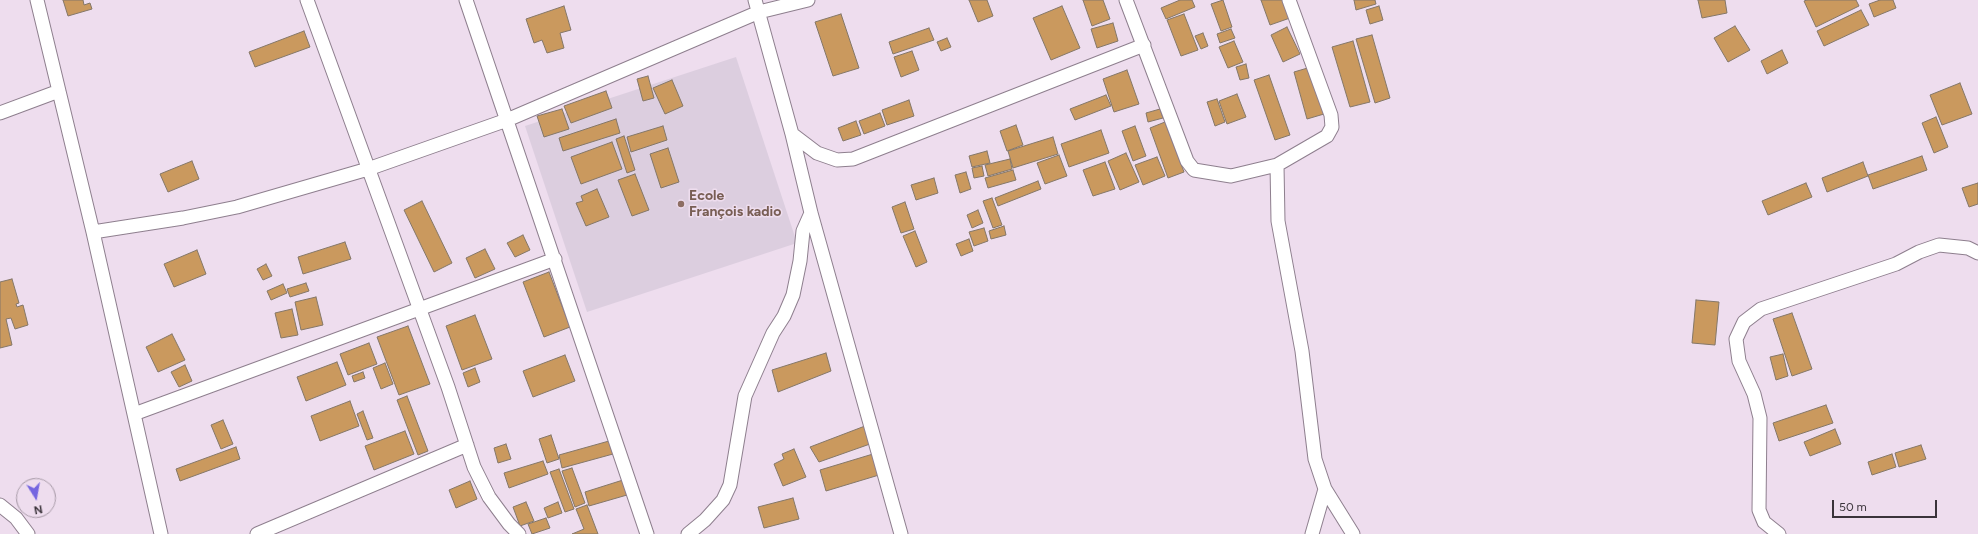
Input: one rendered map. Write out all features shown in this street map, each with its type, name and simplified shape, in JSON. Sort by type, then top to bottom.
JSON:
[{"type":"street","points":[[37,0],[93,232],[161,534]]},
{"type":"street","points":[[307,0],[420,310],[474,467],[489,496],[509,524],[519,534]]},
{"type":"street","points":[[466,0],[647,534]]},
{"type":"street","points":[[93,232],[183,218],[237,207],[368,169],[507,120],[757,6],[808,0]]},
{"type":"street","points":[[1126,0],[1187,161],[1194,170],[1231,176],[1278,165],[1327,136],[1332,127],[1331,115],[1290,0]]},
{"type":"street","points":[[757,6],[792,134],[811,213],[901,534]]},
{"type":"street","points":[[792,134],[817,153],[837,160],[853,159],[1144,45]]},
{"type":"street","points":[[0,113],[59,91]]},
{"type":"street","points":[[1278,165],[1278,221],[1302,351],[1315,458],[1325,489],[1353,534]]},
{"type":"street","points":[[688,534],[723,500],[730,485],[745,396],[773,332],[784,316],[793,295],[800,261],[803,231],[811,213]]},
{"type":"street","points":[[1779,534],[1764,522],[1759,510],[1760,418],[1754,394],[1739,361],[1736,339],[1744,322],[1761,309],[1896,264],[1919,252],[1939,245],[1968,248],[1978,253]]},
{"type":"street","points":[[134,414],[420,310],[555,259]]},
{"type":"street","points":[[257,534],[467,445]]},
{"type":"street","points":[[1312,534],[1325,489]]},
{"type":"street","points":[[0,505],[16,518],[28,534]]},
{"type":"shaded area","points":[[736,57],[797,243],[587,312],[525,126]]},
{"type":"building","points":[[63,0],[83,0],[84,5],[90,3],[92,9],[68,16]]},
{"type":"building","points":[[969,0],[987,0],[993,16],[978,22]]},
{"type":"building","points":[[1083,0],[1103,0],[1110,19],[1092,26]]},
{"type":"building","points":[[1180,0],[1192,0],[1195,7],[1166,19],[1161,8]]},
{"type":"building","points":[[1223,0],[1232,27],[1221,31],[1211,4]]},
{"type":"building","points":[[1261,0],[1283,0],[1290,18],[1270,25]]},
{"type":"building","points":[[1354,0],[1375,0],[1376,4],[1356,10]]},
{"type":"building","points":[[1698,0],[1725,0],[1727,13],[1702,18]]},
{"type":"building","points":[[1856,0],[1859,6],[1816,27],[1804,1]]},
{"type":"building","points":[[1880,0],[1893,0],[1896,8],[1874,17],[1869,4]]},
{"type":"building","points":[[564,6],[571,30],[560,33],[564,48],[547,53],[542,40],[534,43],[526,19]]},
{"type":"building","points":[[1062,6],[1080,48],[1051,60],[1033,18]]},
{"type":"building","points":[[1379,6],[1383,20],[1370,24],[1366,10]]},
{"type":"building","points":[[1861,10],[1869,25],[1824,46],[1817,31]]},
{"type":"building","points":[[841,14],[859,68],[833,76],[815,22]]},
{"type":"building","points":[[1184,14],[1198,50],[1181,56],[1167,20]]},
{"type":"building","points":[[1113,23],[1118,41],[1097,48],[1091,29]]},
{"type":"building","points":[[1735,26],[1750,50],[1728,62],[1714,38]]},
{"type":"building","points":[[1287,27],[1300,54],[1283,62],[1271,35]]},
{"type":"building","points":[[929,28],[934,40],[893,54],[889,42]]},
{"type":"building","points":[[1231,29],[1235,38],[1220,43],[1217,34]]},
{"type":"building","points":[[304,31],[310,47],[255,67],[249,52]]},
{"type":"building","points":[[1203,33],[1208,46],[1201,49],[1195,36]]},
{"type":"building","points":[[1372,35],[1390,98],[1375,103],[1356,39]]},
{"type":"building","points":[[947,38],[951,47],[941,51],[937,42]]},
{"type":"building","points":[[1234,41],[1243,62],[1228,68],[1219,47]]},
{"type":"building","points":[[1353,41],[1370,102],[1350,107],[1332,47]]},
{"type":"building","points":[[1782,50],[1788,63],[1767,74],[1761,61]]},
{"type":"building","points":[[912,51],[919,70],[901,77],[894,57]]},
{"type":"building","points":[[1246,64],[1249,78],[1240,80],[1236,67]]},
{"type":"building","points":[[1311,67],[1324,114],[1307,119],[1294,72]]},
{"type":"building","points":[[1127,70],[1139,104],[1114,112],[1103,79]]},
{"type":"building","points":[[1269,75],[1290,135],[1275,140],[1254,80]]},
{"type":"building","points":[[648,76],[654,98],[643,101],[637,79]]},
{"type":"building","points":[[672,80],[683,106],[665,114],[653,88]]},
{"type":"building","points":[[1960,83],[1972,114],[1942,125],[1930,95]]},
{"type":"building","points":[[606,91],[612,108],[571,123],[564,106]]},
{"type":"building","points":[[1237,94],[1246,117],[1227,124],[1219,101]]},
{"type":"building","points":[[1106,95],[1111,106],[1075,120],[1070,109]]},
{"type":"building","points":[[1217,99],[1225,122],[1215,126],[1207,102]]},
{"type":"building","points":[[909,100],[914,116],[887,125],[882,110]]},
{"type":"building","points":[[562,109],[569,129],[544,137],[537,116]]},
{"type":"building","points":[[1160,109],[1163,118],[1148,122],[1146,113]]},
{"type":"building","points":[[880,113],[885,126],[864,134],[859,121]]},
{"type":"building","points":[[1936,117],[1948,147],[1934,153],[1922,123]]},
{"type":"building","points":[[616,119],[620,133],[563,151],[559,138]]},
{"type":"building","points":[[856,121],[861,135],[843,141],[838,128]]},
{"type":"building","points":[[1165,122],[1184,172],[1168,178],[1150,128]]},
{"type":"building","points":[[1016,125],[1023,145],[1007,151],[1000,131]]},
{"type":"building","points":[[663,126],[667,140],[631,152],[627,137]]},
{"type":"building","points":[[1135,126],[1146,156],[1133,161],[1122,131]]},
{"type":"building","points":[[1101,130],[1109,153],[1069,167],[1061,144]]},
{"type":"building","points":[[624,136],[635,170],[627,173],[616,139]]},
{"type":"building","points":[[1053,137],[1058,154],[1013,168],[1008,151]]},
{"type":"building","points":[[612,142],[622,169],[581,184],[571,157]]},
{"type":"building","points":[[668,148],[679,182],[661,188],[650,154]]},
{"type":"building","points":[[987,151],[990,163],[972,167],[969,156]]},
{"type":"building","points":[[1126,153],[1139,182],[1120,190],[1108,161]]},
{"type":"building","points":[[1059,155],[1067,176],[1045,184],[1037,163]]},
{"type":"building","points":[[1922,156],[1927,170],[1873,189],[1868,175]]},
{"type":"building","points":[[1157,157],[1165,176],[1143,185],[1135,165]]},
{"type":"building","points":[[1010,159],[1012,169],[988,176],[985,165]]},
{"type":"building","points":[[192,161],[199,179],[168,192],[160,174]]},
{"type":"building","points":[[1105,162],[1115,189],[1093,196],[1083,170]]},
{"type":"building","points":[[1863,162],[1868,176],[1827,192],[1822,178]]},
{"type":"building","points":[[982,166],[984,176],[974,178],[972,168]]},
{"type":"building","points":[[1013,170],[1016,180],[988,188],[985,178]]},
{"type":"building","points":[[966,172],[971,189],[960,193],[955,175]]},
{"type":"building","points":[[635,174],[649,210],[632,216],[618,180]]},
{"type":"building","points":[[934,178],[938,193],[916,200],[911,185]]},
{"type":"building","points":[[1038,181],[1041,189],[998,206],[995,198]]},
{"type":"building","points":[[1806,183],[1812,197],[1768,215],[1762,201]]},
{"type":"building","points":[[1978,183],[1978,204],[1969,207],[1962,188]]},
{"type":"building","points":[[597,189],[609,217],[586,226],[576,203],[583,201],[581,196]]},
{"type":"building","points":[[992,198],[1002,225],[993,228],[983,201]]},
{"type":"building","points":[[422,201],[452,263],[434,272],[404,210]]},
{"type":"building","points":[[905,202],[914,229],[901,233],[892,207]]},
{"type":"building","points":[[978,210],[983,223],[972,228],[967,215]]},
{"type":"building","points":[[1004,226],[1006,235],[991,239],[989,231]]},
{"type":"building","points":[[984,228],[988,241],[974,246],[969,232]]},
{"type":"building","points":[[915,231],[927,262],[916,267],[903,236]]},
{"type":"building","points":[[523,235],[530,250],[515,257],[507,243]]},
{"type":"building","points":[[969,239],[973,251],[961,256],[956,244]]},
{"type":"building","points":[[345,242],[351,259],[303,274],[298,257]]},
{"type":"building","points":[[485,249],[495,269],[475,278],[466,258]]},
{"type":"building","points":[[197,250],[206,274],[174,287],[164,264]]},
{"type":"building","points":[[266,264],[272,276],[263,280],[257,269]]},
{"type":"building","points":[[549,272],[570,327],[544,337],[523,282]]},
{"type":"building","points":[[12,279],[19,303],[16,304],[17,307],[23,305],[28,325],[15,329],[11,318],[6,319],[12,345],[0,348],[0,282]]},
{"type":"building","points":[[306,283],[309,291],[290,297],[287,289]]},
{"type":"building","points":[[283,284],[287,293],[271,300],[267,291]]},
{"type":"building","points":[[316,297],[323,325],[301,330],[295,302]]},
{"type":"building","points":[[1696,300],[1719,302],[1715,345],[1692,343]]},
{"type":"building","points":[[292,309],[298,335],[281,338],[275,313]]},
{"type":"building","points":[[1792,313],[1812,369],[1792,376],[1773,319]]},
{"type":"building","points":[[475,315],[492,359],[462,370],[446,326]]},
{"type":"building","points":[[408,326],[430,384],[399,395],[377,337]]},
{"type":"building","points":[[172,334],[185,360],[158,372],[146,347]]},
{"type":"building","points":[[369,343],[377,364],[348,375],[340,354]]},
{"type":"building","points":[[826,353],[831,371],[778,392],[772,370]]},
{"type":"building","points":[[1783,354],[1788,376],[1776,380],[1770,357]]},
{"type":"building","points":[[565,355],[575,381],[533,397],[523,371]]},
{"type":"building","points":[[337,362],[346,385],[306,401],[297,377]]},
{"type":"building","points":[[385,363],[393,384],[381,389],[373,368]]},
{"type":"building","points":[[185,365],[192,381],[179,387],[171,372]]},
{"type":"building","points":[[475,368],[480,382],[468,387],[463,373]]},
{"type":"building","points":[[363,372],[365,378],[354,382],[352,376]]},
{"type":"building","points":[[407,396],[428,451],[418,455],[397,400]]},
{"type":"building","points":[[350,401],[359,426],[320,441],[311,416]]},
{"type":"building","points":[[1826,405],[1833,423],[1779,441],[1773,423]]},
{"type":"building","points":[[363,411],[373,438],[367,440],[357,414]]},
{"type":"building","points":[[223,420],[233,444],[221,449],[211,425]]},
{"type":"building","points":[[865,426],[870,444],[819,462],[810,447]]},
{"type":"building","points":[[1835,429],[1841,444],[1810,456],[1804,442]]},
{"type":"building","points":[[405,431],[414,454],[374,470],[365,446]]},
{"type":"building","points":[[551,435],[559,459],[547,463],[539,439]]},
{"type":"building","points":[[609,441],[613,454],[562,468],[559,455]]},
{"type":"building","points":[[506,444],[511,459],[498,463],[494,448]]},
{"type":"building","points":[[1921,445],[1926,459],[1899,467],[1895,453]]},
{"type":"building","points":[[236,447],[240,459],[180,481],[176,469]]},
{"type":"building","points":[[794,449],[806,477],[783,486],[774,464],[784,459],[782,454]]},
{"type":"building","points":[[873,454],[879,475],[826,491],[820,470]]},
{"type":"building","points":[[1892,454],[1896,467],[1872,475],[1868,462]]},
{"type":"building","points":[[543,461],[548,474],[509,488],[504,473]]},
{"type":"building","points":[[572,468],[585,503],[575,507],[562,471]]},
{"type":"building","points":[[559,469],[574,509],[565,512],[550,472]]},
{"type":"building","points":[[623,480],[627,495],[589,506],[585,492]]},
{"type":"building","points":[[470,481],[477,499],[456,508],[449,490]]},
{"type":"building","points":[[793,498],[799,519],[764,528],[758,507]]},
{"type":"building","points":[[526,502],[534,521],[520,526],[513,507]]},
{"type":"building","points":[[558,502],[562,513],[548,518],[544,508]]},
{"type":"building","points":[[587,505],[598,534],[572,534],[584,529],[576,509]]},
{"type":"building","points":[[546,518],[550,528],[532,534],[528,524]]},
{"type":"place","name":"Ecole François kadio","points":[[681,204]]}]
